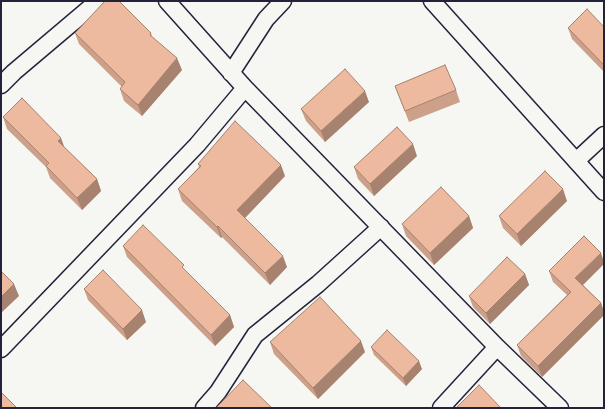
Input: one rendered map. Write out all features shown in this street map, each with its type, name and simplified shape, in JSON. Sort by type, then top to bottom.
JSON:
[{"type":"street","points":[[1,85],[14,72],[98,1]]},
{"type":"street","points":[[168,1],[245,88],[497,347],[560,408]]},
{"type":"street","points":[[231,73],[266,19],[283,1]]},
{"type":"street","points":[[432,1],[604,192]]},
{"type":"street","points":[[1,349],[197,145],[245,88]]},
{"type":"street","points":[[576,161],[604,135]]},
{"type":"street","points":[[204,408],[218,392],[255,335],[318,284],[381,228]]},
{"type":"street","points":[[441,408],[497,347]]},
{"type":"building","points":[[105,1],[119,1],[151,33],[150,35],[177,58],[138,105],[120,89],[125,82],[75,33]]},
{"type":"building","points":[[587,9],[604,27],[604,65],[568,28]]},
{"type":"building","points":[[445,65],[456,90],[405,111],[395,86]]},
{"type":"building","points":[[345,69],[365,91],[321,131],[301,109]]},
{"type":"building","points":[[22,98],[61,138],[58,141],[97,179],[77,198],[46,166],[49,163],[3,117]]},
{"type":"building","points":[[235,121],[281,165],[237,210],[283,256],[265,273],[178,189],[201,166],[198,164]]},
{"type":"building","points":[[397,127],[413,144],[370,184],[354,167]]},
{"type":"building","points":[[545,171],[563,189],[517,234],[499,216]]},
{"type":"building","points":[[441,187],[469,216],[430,253],[402,224]]},
{"type":"building","points":[[143,225],[184,265],[182,267],[230,315],[211,335],[123,246]]},
{"type":"building","points":[[584,236],[601,253],[575,278],[601,303],[538,366],[517,345],[571,292],[549,271]]},
{"type":"building","points":[[507,257],[525,274],[486,313],[469,296]]},
{"type":"building","points":[[103,270],[142,310],[123,329],[84,289]]},
{"type":"building","points":[[1,271],[14,284],[1,297]]},
{"type":"building","points":[[320,297],[361,341],[313,388],[270,342]]},
{"type":"building","points":[[387,330],[419,361],[403,378],[371,347]]},
{"type":"building","points":[[243,380],[272,408],[216,408]]},
{"type":"building","points":[[479,385],[501,408],[456,408]]},
{"type":"building","points":[[1,392],[17,408],[1,408]]}]
